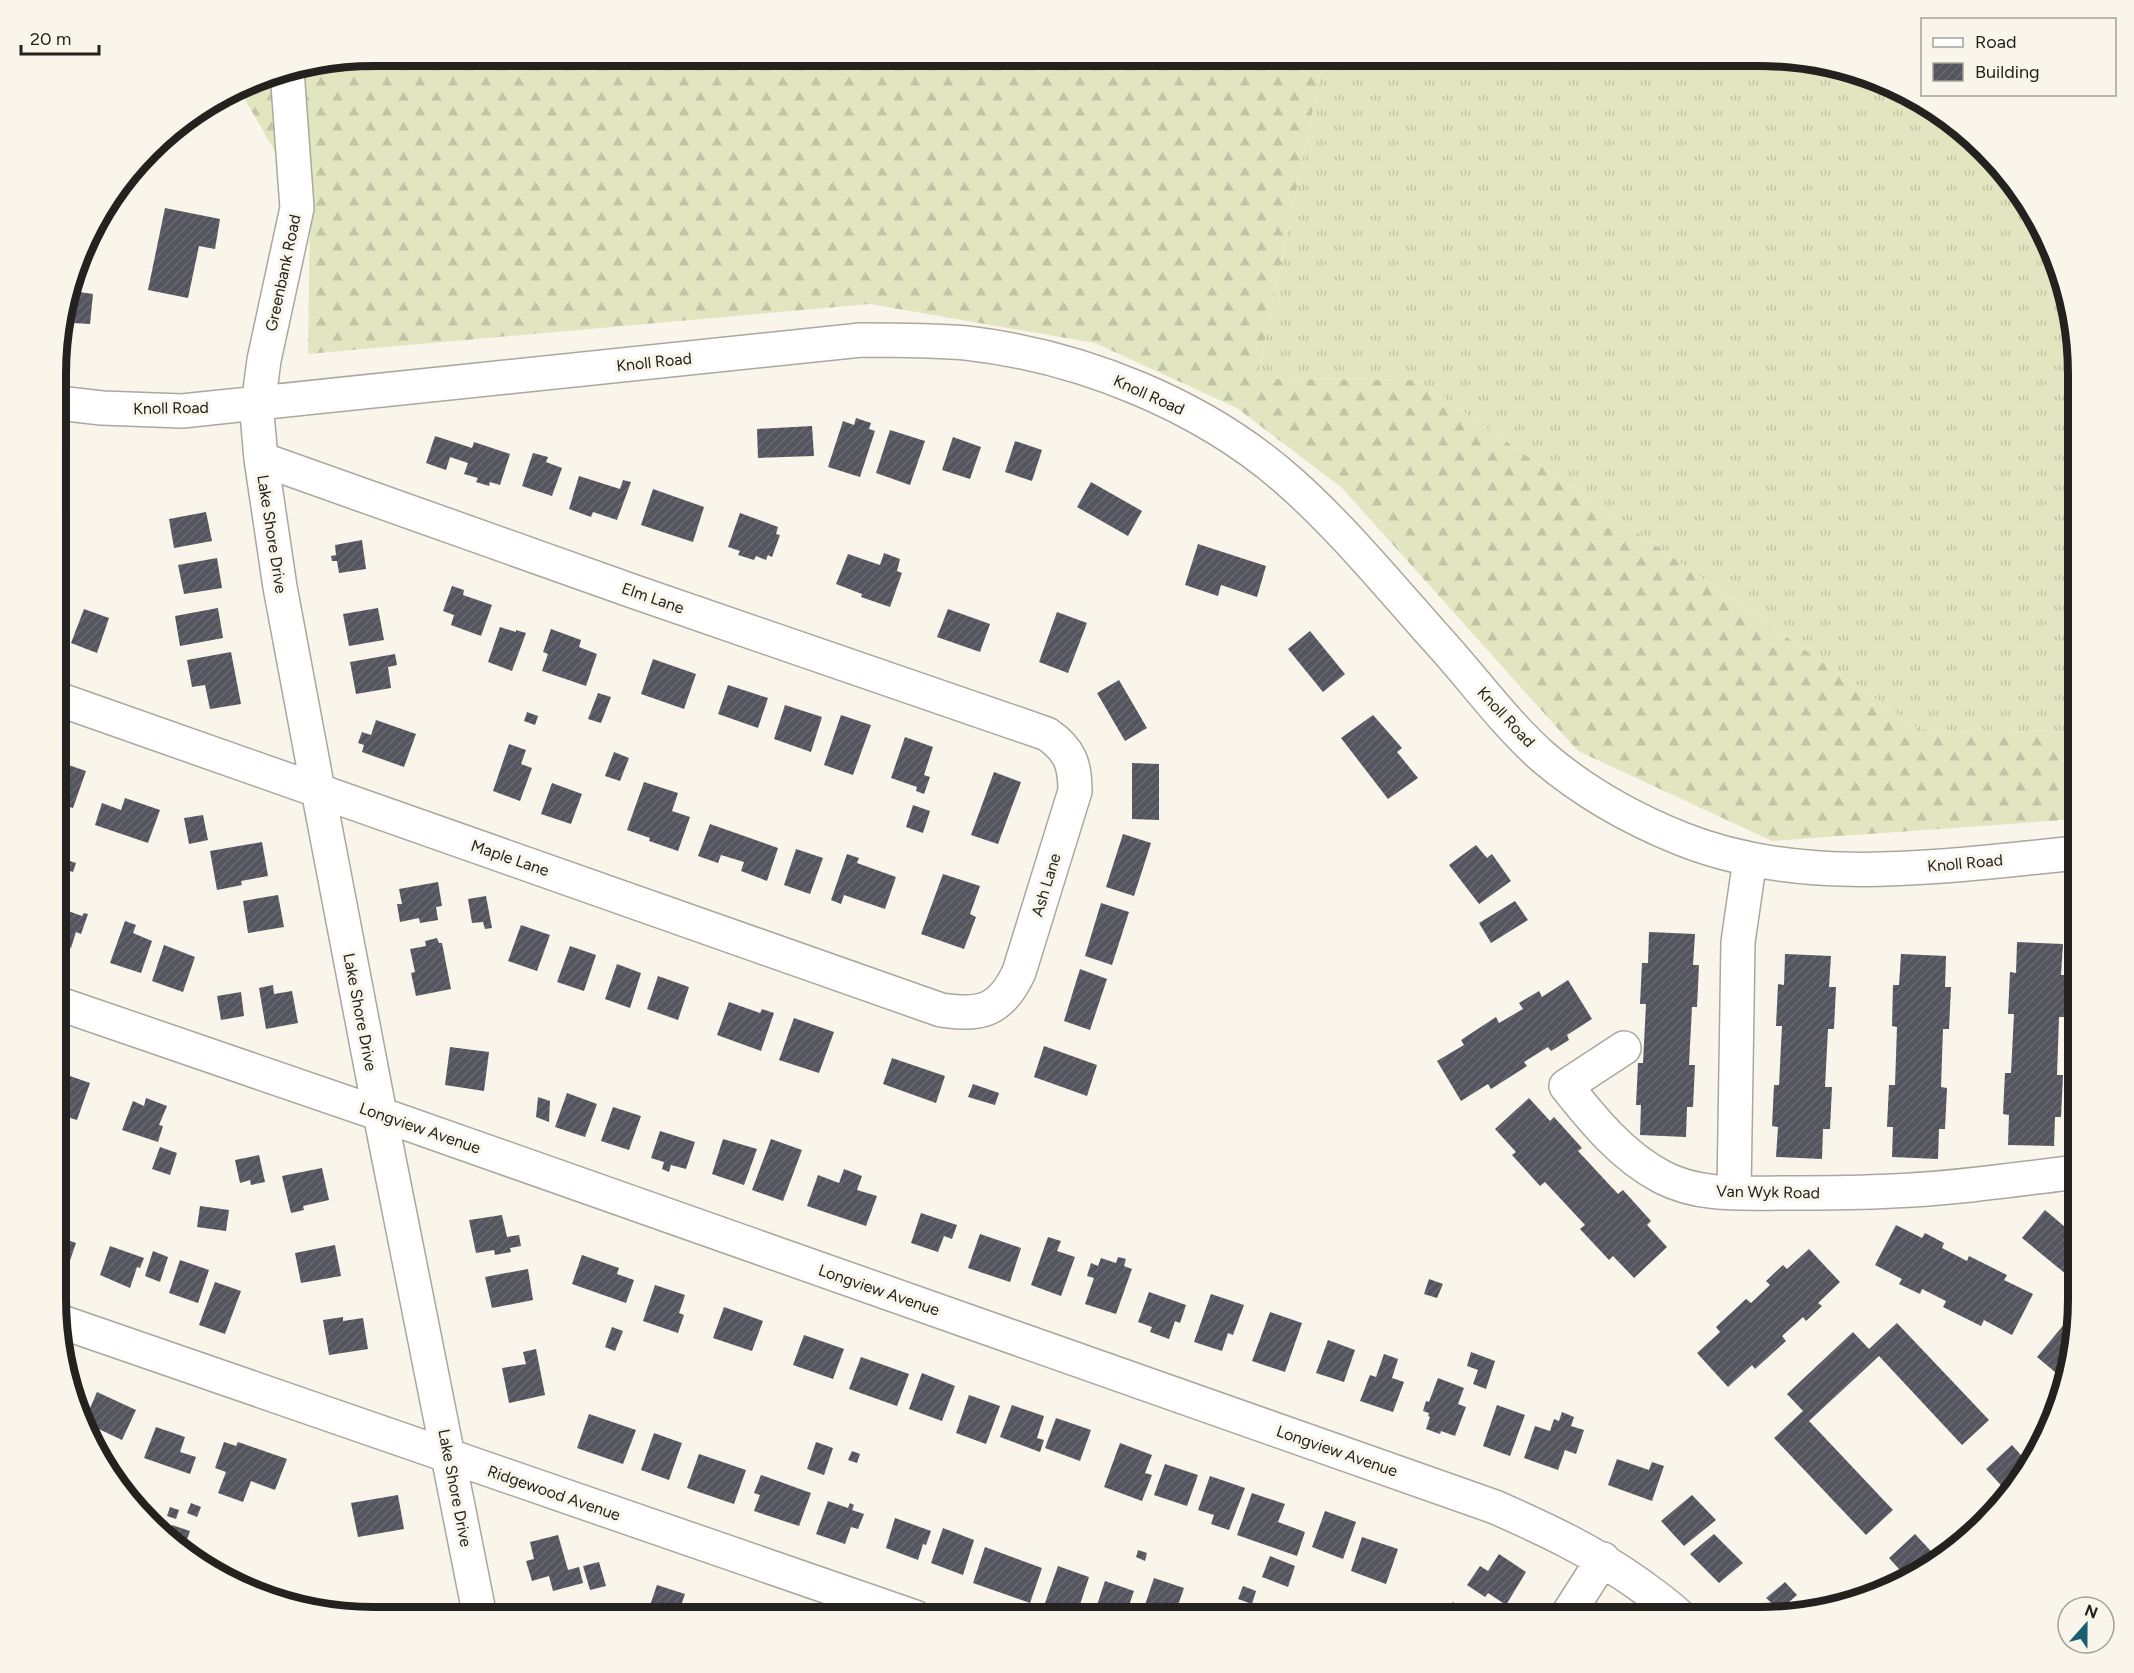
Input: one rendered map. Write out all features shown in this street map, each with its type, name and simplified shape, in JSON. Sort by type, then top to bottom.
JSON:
[{"type":"street","name":"Greenbank Road","points":[[258,404],[264,360],[297,208],[288,79]]},
{"type":"street","name":"Knoll Road","points":[[66,404],[102,408],[182,411],[861,340],[914,340],[967,344],[1019,352],[1075,365],[1138,387],[1231,437],[1288,479],[1326,515],[1510,723],[1543,756],[1586,789],[1636,819],[1684,840],[1750,859],[1787,866],[1840,871],[1938,866],[2068,855]]},
{"type":"street","name":"Lake Shore Drive","points":[[258,404],[261,459],[280,587],[380,1114],[478,1607]]},
{"type":"street","name":"Elm Lane","points":[[261,459],[649,597],[1047,734]]},
{"type":"street","name":"Maple Lane","points":[[66,702],[941,1010],[963,1013]]},
{"type":"street","name":"Ash Lane","points":[[963,1013],[984,1010],[1000,1001],[1011,988],[1075,791],[1075,774],[1069,756],[1059,742],[1047,734]]},
{"type":"street","points":[[1734,1192],[1738,942],[1750,859]]},
{"type":"street","name":"Longview Avenue","points":[[66,1006],[380,1114],[1495,1507],[1556,1533],[1603,1559],[1670,1607]]},
{"type":"street","name":"Van Wyk Road","points":[[1624,1048],[1566,1086],[1600,1129],[1629,1155],[1661,1176],[1694,1189],[1734,1192],[1893,1191],[2068,1173]]},
{"type":"street","name":"Ridgewood Avenue","points":[[68,1324],[886,1607]]},
{"type":"street","points":[[1572,1607],[1603,1559]]},
{"type":"green space","points":[[374,66],[1322,66],[1257,379],[1418,380],[1920,730],[2068,732],[2068,820],[1772,841],[1578,751],[1342,488],[1237,408],[1095,343],[870,304],[308,354],[310,212],[243,96],[275,82],[334,69]]},
{"type":"green space","points":[[1322,66],[1760,66],[1820,72],[1878,89],[1931,118],[1978,156],[1992,171],[2027,220],[2052,275],[2062,314],[2068,374],[2068,732],[1920,730],[1418,380],[1257,379]]},
{"type":"building","points":[[165,208],[220,219],[215,249],[199,246],[188,298],[148,290]]},
{"type":"building","points":[[78,292],[93,294],[90,324],[73,323],[72,331],[70,331]]},
{"type":"building","points":[[856,418],[871,423],[869,429],[875,431],[860,477],[828,467],[843,421],[854,425]]},
{"type":"building","points":[[812,426],[814,456],[758,458],[757,429]]},
{"type":"building","points":[[890,430],[925,441],[910,485],[876,473]]},
{"type":"building","points":[[435,436],[472,448],[474,442],[510,454],[500,485],[490,482],[489,486],[476,482],[478,478],[464,474],[468,463],[450,457],[446,470],[426,463]]},
{"type":"building","points":[[953,437],[981,447],[970,479],[942,470]]},
{"type":"building","points":[[1015,441],[1042,450],[1032,481],[1005,472]]},
{"type":"building","points":[[533,453],[548,457],[546,462],[562,468],[552,496],[522,486]]},
{"type":"building","points":[[579,476],[620,489],[623,480],[631,482],[617,520],[593,512],[591,517],[569,509]]},
{"type":"building","points":[[1091,482],[1142,511],[1128,536],[1077,507]]},
{"type":"building","points":[[653,489],[704,507],[693,542],[641,525]]},
{"type":"building","points":[[206,512],[212,541],[174,548],[169,519]]},
{"type":"building","points":[[740,513],[778,527],[776,534],[780,535],[772,557],[768,555],[766,560],[756,556],[754,560],[738,555],[740,551],[728,547]]},
{"type":"building","points":[[362,540],[366,569],[339,573],[337,561],[332,561],[331,556],[336,555],[335,545]]},
{"type":"building","points":[[1198,544],[1266,566],[1257,597],[1221,585],[1218,596],[1185,585]]},
{"type":"building","points":[[884,553],[900,559],[897,571],[902,573],[890,607],[861,597],[862,594],[836,584],[848,554],[880,565]]},
{"type":"building","points":[[217,558],[222,588],[184,594],[178,565]]},
{"type":"building","points":[[452,586],[464,590],[463,595],[492,605],[481,636],[451,625],[454,615],[443,611]]},
{"type":"building","points":[[218,608],[223,638],[180,646],[175,616]]},
{"type":"building","points":[[378,608],[384,640],[349,646],[343,614]]},
{"type":"building","points":[[84,609],[109,618],[97,653],[71,643]]},
{"type":"building","points":[[948,609],[990,624],[980,652],[937,637]]},
{"type":"building","points":[[1057,612],[1087,623],[1068,673],[1039,662]]},
{"type":"building","points":[[500,627],[526,633],[512,671],[488,662]]},
{"type":"building","points":[[551,629],[581,640],[579,647],[597,654],[586,686],[542,671],[548,654],[543,652]]},
{"type":"building","points":[[1310,631],[1345,674],[1323,692],[1288,649]]},
{"type":"building","points":[[231,652],[241,704],[210,709],[205,685],[192,687],[187,660]]},
{"type":"building","points":[[395,654],[397,665],[388,667],[391,688],[356,694],[350,662]]},
{"type":"building","points":[[653,659],[696,674],[684,709],[641,694]]},
{"type":"building","points":[[1119,680],[1147,728],[1125,741],[1097,693]]},
{"type":"building","points":[[728,685],[768,698],[758,728],[718,714]]},
{"type":"building","points":[[598,693],[611,697],[601,723],[588,719]]},
{"type":"building","points":[[785,705],[822,717],[811,752],[774,739]]},
{"type":"building","points":[[527,712],[538,716],[535,725],[524,721]]},
{"type":"building","points":[[841,715],[871,725],[853,775],[824,765]]},
{"type":"building","points":[[1373,715],[1402,748],[1397,752],[1418,778],[1388,799],[1341,738]]},
{"type":"building","points":[[376,720],[416,734],[404,767],[362,752],[364,745],[358,743],[362,732],[371,735]]},
{"type":"building","points":[[905,737],[933,747],[924,775],[930,777],[924,794],[916,791],[917,787],[891,778]]},
{"type":"building","points":[[509,744],[526,750],[521,764],[532,768],[520,801],[493,791]]},
{"type":"building","points":[[614,752],[629,758],[620,781],[605,776]]},
{"type":"building","points":[[1132,763],[1159,764],[1159,820],[1132,819]]},
{"type":"building","points":[[66,764],[86,771],[73,808],[66,806]]},
{"type":"building","points":[[994,772],[1021,782],[998,844],[971,835]]},
{"type":"building","points":[[644,782],[678,793],[672,811],[690,817],[678,851],[627,830]]},
{"type":"building","points":[[552,783],[582,794],[571,824],[541,814]]},
{"type":"building","points":[[125,798],[160,810],[148,843],[95,825],[102,803],[121,810]]},
{"type":"building","points":[[913,805],[930,811],[923,833],[906,827]]},
{"type":"building","points":[[203,815],[208,840],[189,844],[184,818]]},
{"type":"building","points":[[710,824],[778,848],[767,881],[741,871],[744,862],[721,855],[718,863],[698,856]]},
{"type":"building","points":[[1123,834],[1151,843],[1134,896],[1106,887]]},
{"type":"building","points":[[262,842],[268,876],[241,881],[242,885],[217,890],[210,851]]},
{"type":"building","points":[[1476,845],[1487,858],[1492,854],[1511,881],[1479,904],[1449,865]]},
{"type":"building","points":[[796,849],[823,858],[810,894],[784,885]]},
{"type":"building","points":[[847,854],[859,858],[857,863],[896,877],[885,909],[844,895],[841,904],[831,900]]},
{"type":"building","points":[[67,860],[76,863],[73,872],[66,870]]},
{"type":"building","points":[[943,874],[980,886],[970,914],[976,917],[964,949],[921,934]]},
{"type":"building","points":[[438,882],[442,906],[436,907],[438,920],[420,923],[419,918],[400,922],[397,904],[402,904],[399,889]]},
{"type":"building","points":[[278,895],[284,927],[248,933],[243,901]]},
{"type":"building","points":[[486,896],[492,928],[485,929],[483,922],[472,923],[468,899]]},
{"type":"building","points":[[1515,901],[1528,920],[1491,943],[1479,923]]},
{"type":"building","points":[[1101,903],[1129,912],[1112,965],[1085,956]]},
{"type":"building","points":[[66,910],[82,916],[84,913],[88,914],[81,934],[76,932],[71,948],[66,946]]},
{"type":"building","points":[[125,921],[136,925],[133,933],[152,941],[141,973],[110,963]]},
{"type":"building","points":[[521,925],[550,935],[537,971],[508,961]]},
{"type":"building","points":[[1649,932],[1695,934],[1693,965],[1699,965],[1697,1007],[1692,1007],[1689,1065],[1695,1065],[1693,1107],[1687,1107],[1686,1137],[1640,1135],[1641,1105],[1636,1105],[1638,1063],[1643,1063],[1646,1004],[1640,1004],[1642,963],[1648,963]]},
{"type":"building","points":[[437,938],[439,943],[442,943],[451,989],[416,996],[411,973],[415,972],[410,949],[426,946],[425,941]]},
{"type":"building","points":[[2017,942],[2063,944],[2061,975],[2067,975],[2065,1017],[2059,1017],[2057,1075],[2063,1075],[2061,1117],[2055,1117],[2054,1146],[2008,1145],[2009,1115],[2003,1114],[2005,1073],[2011,1073],[2014,1014],[2008,1014],[2010,972],[2016,973]]},
{"type":"building","points":[[164,945],[195,957],[183,992],[152,981]]},
{"type":"building","points":[[570,946],[596,955],[584,991],[557,982]]},
{"type":"building","points":[[1785,954],[1831,956],[1829,987],[1836,987],[1834,1029],[1828,1029],[1825,1087],[1832,1087],[1830,1129],[1823,1129],[1822,1159],[1776,1157],[1778,1127],[1772,1126],[1774,1085],[1779,1085],[1782,1026],[1776,1026],[1778,984],[1784,985]]},
{"type":"building","points":[[1901,954],[1946,956],[1945,987],[1951,987],[1949,1029],[1943,1029],[1941,1087],[1947,1088],[1945,1129],[1939,1129],[1938,1159],[1892,1157],[1893,1127],[1887,1127],[1889,1085],[1895,1085],[1897,1027],[1892,1026],[1893,985],[1899,985]]},
{"type":"building","points":[[617,964],[641,973],[630,1008],[605,999]]},
{"type":"building","points":[[1080,969],[1107,979],[1090,1030],[1064,1021]]},
{"type":"building","points":[[658,976],[689,987],[678,1020],[647,1009]]},
{"type":"building","points":[[1568,980],[1592,1019],[1567,1035],[1569,1040],[1551,1051],[1548,1047],[1524,1062],[1527,1066],[1491,1089],[1488,1084],[1461,1101],[1437,1061],[1464,1045],[1461,1040],[1496,1017],[1499,1023],[1523,1009],[1519,1003],[1539,991],[1542,997]]},
{"type":"building","points":[[273,985],[274,994],[292,991],[298,1023],[266,1029],[259,988]]},
{"type":"building","points":[[241,992],[244,1016],[221,1020],[217,996]]},
{"type":"building","points":[[729,1002],[760,1013],[762,1009],[774,1013],[761,1051],[717,1035]]},
{"type":"building","points":[[794,1018],[834,1032],[819,1073],[779,1060]]},
{"type":"building","points":[[1044,1046],[1097,1065],[1087,1096],[1034,1077]]},
{"type":"building","points":[[450,1047],[489,1052],[484,1091],[445,1085]]},
{"type":"building","points":[[892,1058],[945,1076],[936,1103],[883,1084]]},
{"type":"building","points":[[67,1075],[90,1083],[77,1120],[66,1117]]},
{"type":"building","points":[[973,1084],[999,1093],[995,1105],[968,1097]]},
{"type":"building","points":[[567,1093],[597,1104],[585,1137],[555,1127]]},
{"type":"building","points":[[538,1097],[550,1101],[549,1122],[536,1117]]},
{"type":"building","points":[[146,1098],[167,1106],[159,1125],[163,1126],[158,1142],[122,1130],[133,1101],[144,1106]]},
{"type":"building","points":[[1529,1098],[1550,1121],[1554,1117],[1582,1148],[1578,1151],[1618,1194],[1623,1190],[1651,1221],[1647,1225],[1667,1247],[1634,1278],[1613,1256],[1609,1260],[1580,1229],[1585,1225],[1545,1182],[1540,1186],[1512,1155],[1516,1152],[1495,1129]]},
{"type":"building","points":[[613,1107],[641,1116],[629,1150],[601,1141]]},
{"type":"building","points":[[660,1131],[695,1142],[686,1169],[671,1165],[669,1172],[662,1169],[664,1162],[651,1158]]},
{"type":"building","points":[[723,1139],[757,1149],[744,1185],[712,1174]]},
{"type":"building","points":[[771,1139],[802,1150],[783,1201],[752,1190]]},
{"type":"building","points":[[160,1147],[177,1153],[170,1175],[152,1169]]},
{"type":"building","points":[[259,1155],[265,1182],[251,1185],[250,1180],[240,1183],[235,1160]]},
{"type":"building","points":[[322,1168],[329,1200],[303,1206],[304,1210],[291,1213],[282,1176]]},
{"type":"building","points":[[844,1169],[862,1176],[857,1190],[877,1196],[866,1226],[807,1206],[818,1175],[839,1183]]},
{"type":"building","points":[[200,1206],[229,1210],[226,1231],[197,1227]]},
{"type":"building","points":[[2045,1210],[2068,1230],[2068,1276],[2022,1238]]},
{"type":"building","points":[[921,1213],[957,1225],[952,1239],[944,1236],[938,1252],[911,1243]]},
{"type":"building","points":[[502,1215],[507,1237],[519,1235],[521,1246],[510,1248],[511,1252],[495,1255],[494,1250],[476,1253],[469,1220]]},
{"type":"building","points":[[1896,1225],[1922,1238],[1925,1233],[1944,1243],[1942,1248],[1967,1261],[1969,1256],[2007,1275],[2004,1280],[2033,1294],[2012,1335],[1984,1320],[1981,1326],[1943,1307],[1946,1301],[1922,1289],[1920,1294],[1899,1284],[1902,1279],[1875,1265]]},
{"type":"building","points":[[980,1234],[1021,1248],[1010,1282],[968,1268]]},
{"type":"building","points":[[1048,1237],[1061,1241],[1057,1251],[1075,1257],[1061,1296],[1031,1285]]},
{"type":"building","points":[[66,1240],[76,1243],[66,1269]]},
{"type":"building","points":[[335,1245],[341,1276],[301,1283],[295,1253]]},
{"type":"building","points":[[110,1246],[144,1258],[140,1268],[137,1267],[130,1288],[100,1275]]},
{"type":"building","points":[[1809,1249],[1840,1282],[1818,1303],[1822,1306],[1806,1321],[1803,1317],[1782,1336],[1786,1341],[1755,1369],[1752,1365],[1728,1387],[1697,1353],[1720,1332],[1716,1327],[1746,1299],[1751,1303],[1770,1285],[1766,1281],[1783,1265],[1787,1269]]},
{"type":"building","points":[[153,1251],[168,1257],[160,1282],[145,1276]]},
{"type":"building","points":[[582,1255],[619,1268],[617,1274],[634,1280],[626,1303],[572,1284]]},
{"type":"building","points":[[1118,1257],[1126,1259],[1124,1266],[1132,1269],[1116,1314],[1085,1304],[1094,1278],[1087,1276],[1091,1263],[1098,1266],[1101,1258],[1116,1263]]},
{"type":"building","points":[[180,1260],[209,1270],[198,1303],[169,1293]]},
{"type":"building","points":[[528,1269],[533,1300],[492,1308],[485,1277]]},
{"type":"building","points":[[1429,1279],[1443,1284],[1437,1298],[1424,1294]]},
{"type":"building","points":[[215,1282],[241,1291],[225,1334],[199,1325]]},
{"type":"building","points":[[655,1285],[685,1295],[679,1313],[684,1315],[678,1333],[643,1321]]},
{"type":"building","points":[[1149,1292],[1186,1305],[1180,1323],[1175,1321],[1169,1339],[1150,1332],[1152,1327],[1138,1322]]},
{"type":"building","points":[[1211,1294],[1244,1305],[1233,1335],[1228,1333],[1222,1351],[1194,1342]]},
{"type":"building","points":[[724,1307],[763,1321],[752,1351],[713,1338]]},
{"type":"building","points":[[1270,1312],[1302,1323],[1285,1372],[1252,1361]]},
{"type":"building","points":[[343,1317],[343,1321],[363,1318],[368,1349],[329,1355],[323,1320]]},
{"type":"building","points":[[2066,1322],[2058,1375],[2037,1357]]},
{"type":"building","points":[[1897,1323],[1989,1420],[1962,1445],[1879,1356],[1809,1421],[1893,1510],[1866,1535],[1774,1438],[1803,1411],[1787,1394],[1853,1332],[1869,1349]]},
{"type":"building","points":[[612,1327],[623,1331],[615,1351],[605,1347]]},
{"type":"building","points":[[804,1335],[844,1349],[833,1379],[793,1365]]},
{"type":"building","points":[[1328,1340],[1355,1350],[1344,1382],[1316,1373]]},
{"type":"building","points":[[536,1349],[545,1395],[509,1403],[502,1368],[526,1364],[523,1352]]},
{"type":"building","points":[[1471,1352],[1495,1361],[1486,1389],[1473,1384],[1478,1370],[1467,1366]]},
{"type":"building","points":[[1384,1354],[1398,1359],[1392,1378],[1404,1382],[1393,1412],[1360,1401],[1370,1375],[1376,1377]]},
{"type":"building","points":[[861,1357],[909,1374],[897,1406],[849,1389]]},
{"type":"building","points":[[922,1373],[955,1386],[942,1421],[909,1409]]},
{"type":"building","points":[[1438,1378],[1464,1388],[1458,1404],[1466,1407],[1455,1436],[1426,1429],[1430,1417],[1429,1413],[1423,1411]]},
{"type":"building","points":[[97,1392],[136,1410],[122,1440],[94,1427],[88,1413]]},
{"type":"building","points":[[969,1395],[1000,1406],[986,1444],[956,1433]]},
{"type":"building","points":[[1012,1405],[1044,1416],[1037,1438],[1044,1440],[1040,1452],[1000,1437]]},
{"type":"building","points":[[1497,1405],[1525,1415],[1510,1456],[1483,1446]]},
{"type":"building","points":[[1562,1412],[1574,1417],[1571,1426],[1584,1430],[1576,1454],[1565,1450],[1558,1470],[1524,1458],[1535,1426],[1550,1431],[1554,1419],[1559,1421]]},
{"type":"building","points":[[589,1414],[636,1430],[623,1464],[577,1448]]},
{"type":"building","points":[[1056,1418],[1091,1430],[1080,1461],[1045,1448]]},
{"type":"building","points":[[156,1427],[185,1437],[180,1452],[196,1457],[190,1474],[144,1458]]},
{"type":"building","points":[[654,1433],[682,1443],[669,1480],[641,1470]]},
{"type":"building","points":[[224,1442],[236,1446],[238,1442],[287,1459],[275,1490],[251,1481],[243,1502],[218,1493],[226,1472],[215,1468]]},
{"type":"building","points":[[816,1442],[833,1448],[824,1475],[807,1469]]},
{"type":"building","points":[[1120,1443],[1152,1455],[1145,1473],[1152,1475],[1142,1501],[1104,1487]]},
{"type":"building","points":[[2012,1445],[2024,1458],[2003,1487],[1986,1469]]},
{"type":"building","points":[[852,1451],[860,1454],[857,1463],[848,1460]]},
{"type":"building","points":[[699,1454],[746,1470],[734,1504],[687,1488]]},
{"type":"building","points":[[1617,1459],[1649,1470],[1652,1462],[1664,1466],[1652,1501],[1608,1485]]},
{"type":"building","points":[[1165,1464],[1198,1475],[1187,1506],[1154,1495]]},
{"type":"building","points":[[761,1475],[811,1493],[799,1526],[754,1511],[760,1495],[754,1493]]},
{"type":"building","points":[[1210,1476],[1245,1488],[1229,1530],[1211,1524],[1214,1515],[1198,1510]]},
{"type":"building","points":[[1252,1493],[1285,1504],[1278,1522],[1305,1532],[1297,1556],[1237,1535]]},
{"type":"building","points":[[398,1495],[404,1529],[358,1537],[351,1503]]},
{"type":"building","points":[[1692,1495],[1716,1520],[1684,1546],[1661,1521]]},
{"type":"building","points":[[828,1501],[848,1508],[850,1503],[854,1505],[852,1510],[864,1514],[858,1529],[851,1527],[845,1544],[816,1534]]},
{"type":"building","points":[[191,1503],[201,1507],[197,1517],[187,1513]]},
{"type":"building","points":[[170,1507],[179,1510],[176,1519],[167,1516]]},
{"type":"building","points":[[1325,1511],[1356,1522],[1343,1559],[1312,1547]]},
{"type":"building","points":[[895,1518],[931,1531],[926,1545],[923,1544],[918,1560],[886,1548]]},
{"type":"building","points":[[172,1525],[190,1531],[186,1542],[170,1530]]},
{"type":"building","points":[[943,1528],[974,1540],[963,1575],[931,1563]]},
{"type":"building","points":[[1714,1534],[1743,1563],[1719,1583],[1690,1554]]},
{"type":"building","points":[[1915,1534],[1933,1553],[1902,1572],[1889,1558]]},
{"type":"building","points":[[558,1535],[568,1570],[579,1567],[583,1583],[553,1591],[549,1576],[532,1581],[526,1561],[534,1559],[530,1542]]},
{"type":"building","points":[[1362,1537],[1398,1549],[1386,1584],[1351,1571]]},
{"type":"building","points":[[985,1547],[1042,1568],[1030,1603],[973,1583]]},
{"type":"building","points":[[1138,1550],[1147,1553],[1145,1561],[1136,1557]]},
{"type":"building","points":[[1499,1554],[1526,1572],[1506,1605],[1488,1593],[1485,1597],[1467,1585],[1480,1566],[1488,1571]]},
{"type":"building","points":[[1270,1556],[1295,1566],[1288,1587],[1262,1577]]},
{"type":"building","points":[[599,1562],[606,1586],[590,1590],[583,1566]]},
{"type":"building","points":[[1058,1566],[1089,1577],[1079,1607],[1057,1607],[1045,1603]]},
{"type":"building","points":[[1154,1578],[1184,1588],[1177,1607],[1144,1607]]},
{"type":"building","points":[[1105,1581],[1134,1591],[1128,1607],[1096,1607]]},
{"type":"building","points":[[1785,1582],[1797,1595],[1788,1603],[1790,1605],[1780,1606],[1775,1606],[1766,1598]]},
{"type":"building","points":[[657,1585],[685,1594],[680,1607],[649,1607]]},
{"type":"building","points":[[1243,1586],[1256,1591],[1252,1604],[1238,1599]]},
{"type":"building","points":[[1453,1602],[1460,1607],[1450,1607]]}]
